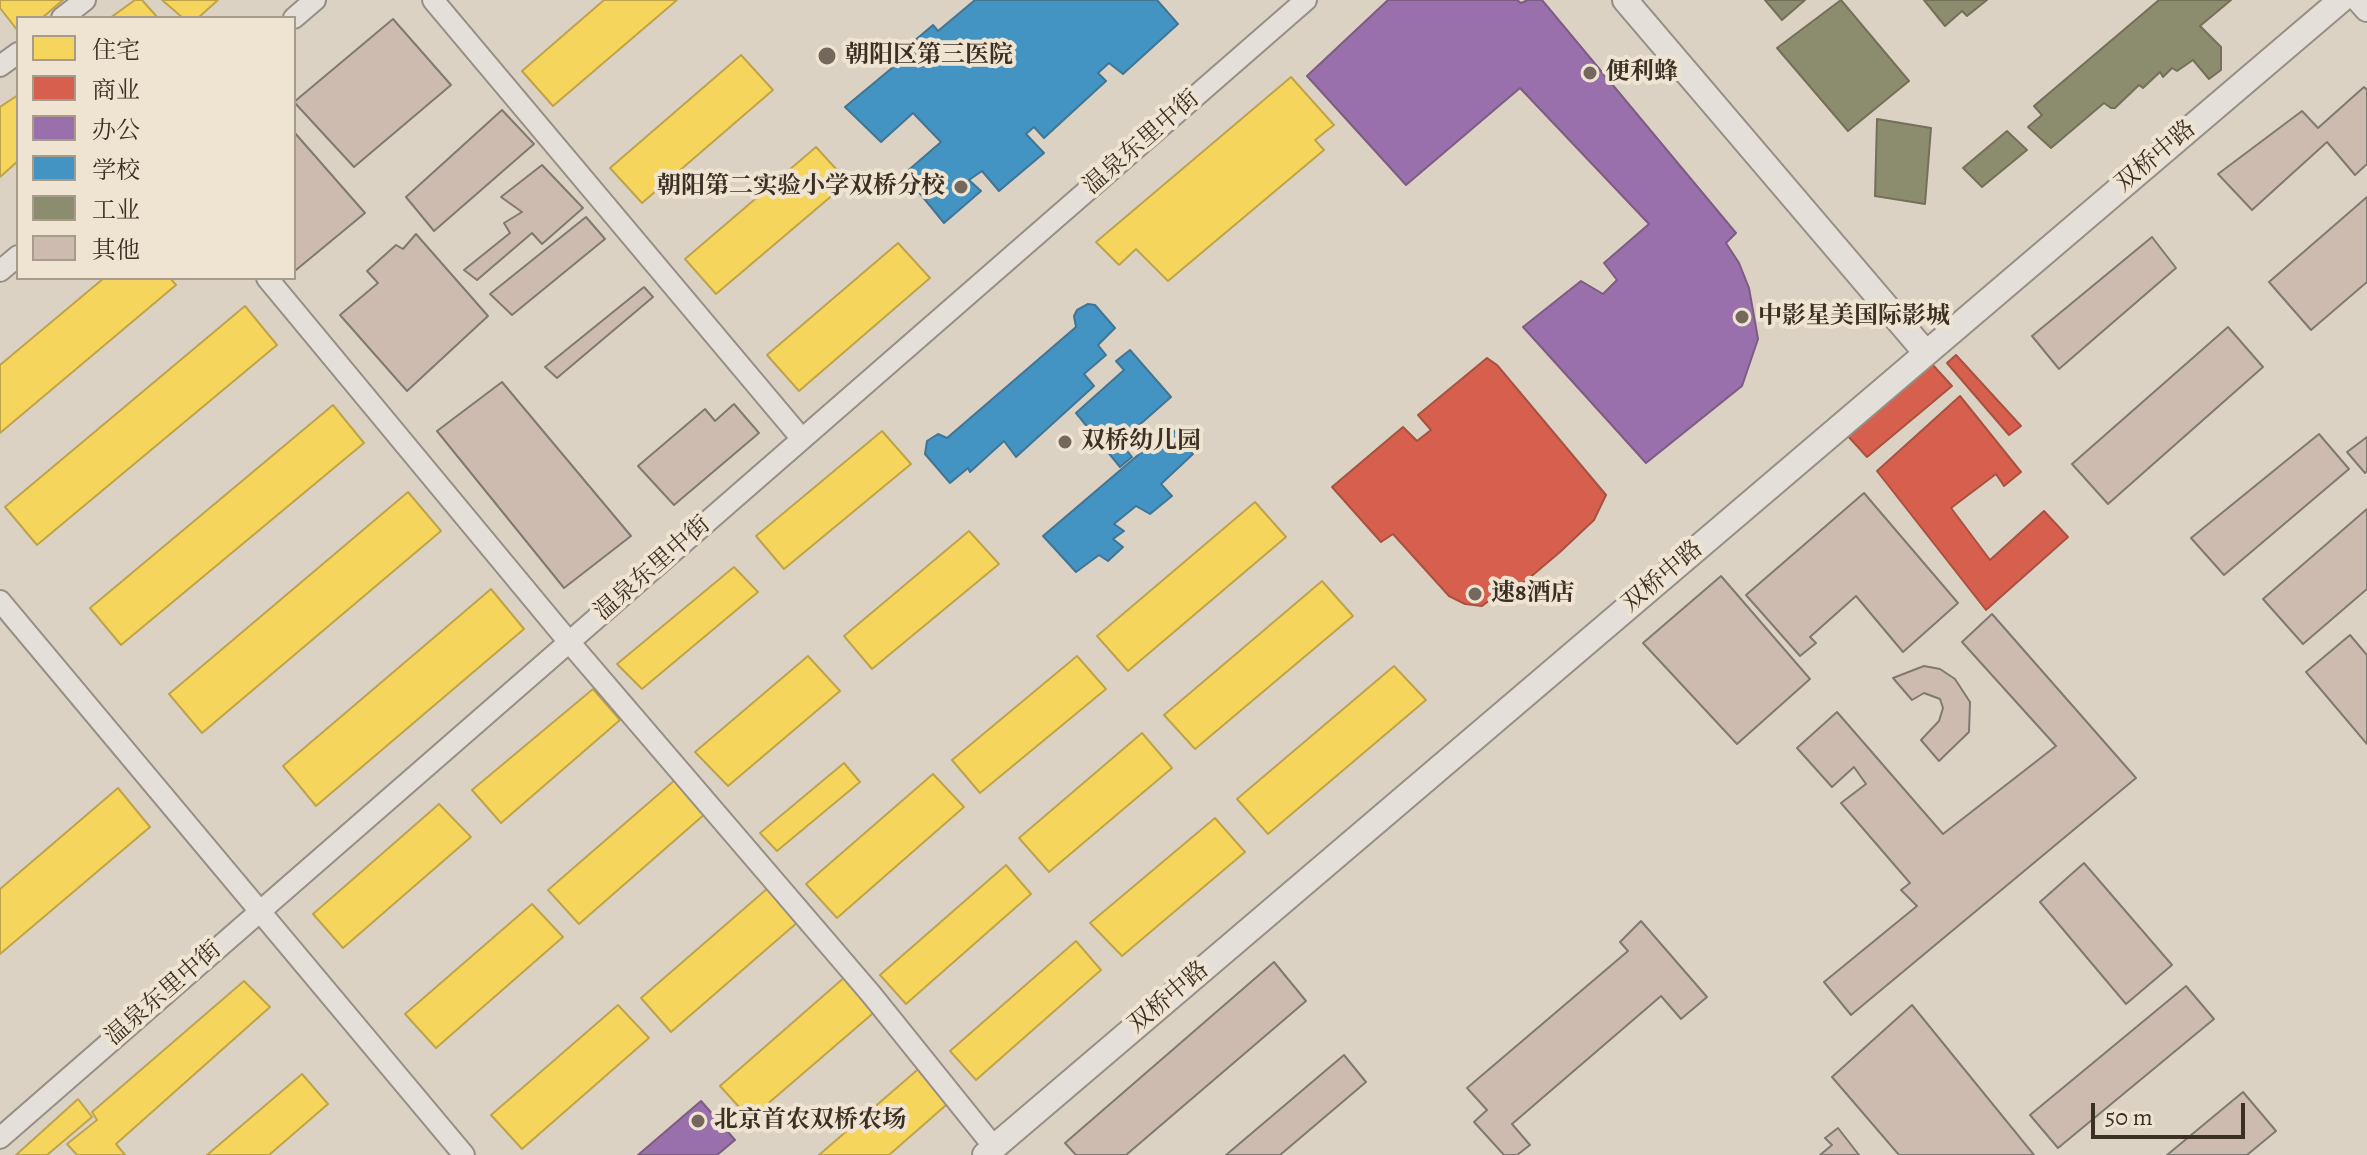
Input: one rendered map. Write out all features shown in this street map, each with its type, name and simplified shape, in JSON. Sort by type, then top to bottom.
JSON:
[{"type":"street","points":[[65,16],[85,0]]},
{"type":"street","points":[[296,16],[315,0]]},
{"type":"street","points":[[433,0],[802,439]]},
{"type":"street","name":"温泉东里中街","points":[[0,1138],[1306,0]]},
{"type":"street","points":[[1625,0],[1926,353]]},
{"type":"street","name":"双桥中路","points":[[990,1151],[2341,0]]},
{"type":"street","points":[[2359,0],[2367,9]]},
{"type":"street","points":[[0,271],[16,258]]},
{"type":"street","points":[[269,280],[570,641],[871,994],[990,1151]]},
{"type":"street","points":[[0,601],[464,1155]]},
{"type":"building: 住宅","points":[[0,0],[63,0],[44,16],[16,16],[16,28],[0,8]]},
{"type":"building: 住宅","points":[[135,0],[142,0],[156,16],[113,16]]},
{"type":"building: 住宅","points":[[162,0],[218,0],[200,16],[181,16]]},
{"type":"building: 住宅","points":[[604,0],[677,0],[553,106],[522,71]]},
{"type":"building: 住宅","points":[[741,55],[773,90],[642,203],[610,168]]},
{"type":"building: 住宅","points":[[1291,77],[1334,125],[1315,140],[1324,150],[1168,281],[1136,249],[1119,265],[1096,242]]},
{"type":"building: 住宅","points":[[16,96],[16,163],[0,177],[0,107]]},
{"type":"building: 住宅","points":[[816,147],[848,182],[716,294],[685,259]]},
{"type":"building: 住宅","points":[[898,243],[930,278],[799,391],[767,355]]},
{"type":"building: 住宅","points":[[102,280],[172,280],[176,285],[0,433],[0,365]]},
{"type":"building: 住宅","points":[[245,306],[277,345],[37,545],[5,507]]},
{"type":"building: 住宅","points":[[333,405],[364,443],[121,645],[90,608]]},
{"type":"building: 住宅","points":[[882,431],[911,464],[784,569],[756,536]]},
{"type":"building: 住宅","points":[[408,492],[441,531],[202,733],[169,694]]},
{"type":"building: 住宅","points":[[1255,502],[1286,537],[1128,671],[1097,636]]},
{"type":"building: 住宅","points":[[969,531],[999,564],[872,669],[844,636]]},
{"type":"building: 住宅","points":[[734,567],[758,592],[642,689],[617,664]]},
{"type":"building: 住宅","points":[[1322,581],[1353,616],[1195,749],[1164,715]]},
{"type":"building: 住宅","points":[[491,589],[524,629],[316,806],[283,766]]},
{"type":"building: 住宅","points":[[808,656],[840,691],[728,786],[695,752]]},
{"type":"building: 住宅","points":[[1077,656],[1106,689],[980,793],[952,760]]},
{"type":"building: 住宅","points":[[1394,666],[1426,700],[1268,834],[1237,799]]},
{"type":"building: 住宅","points":[[593,689],[620,720],[501,823],[472,790]]},
{"type":"building: 住宅","points":[[1142,733],[1172,768],[1049,872],[1019,838]]},
{"type":"building: 住宅","points":[[844,763],[860,782],[777,851],[760,833]]},
{"type":"building: 住宅","points":[[933,774],[964,807],[837,918],[806,884]]},
{"type":"building: 住宅","points":[[675,780],[706,813],[579,924],[548,890]]},
{"type":"building: 住宅","points":[[118,788],[150,827],[0,954],[0,889]]},
{"type":"building: 住宅","points":[[439,804],[471,837],[343,948],[313,914]]},
{"type":"building: 住宅","points":[[1215,818],[1245,852],[1122,956],[1090,923]]},
{"type":"building: 住宅","points":[[1006,865],[1031,894],[906,1004],[880,975]]},
{"type":"building: 住宅","points":[[768,888],[799,921],[671,1032],[641,998]]},
{"type":"building: 住宅","points":[[532,904],[563,937],[436,1048],[405,1014]]},
{"type":"building: 住宅","points":[[1076,941],[1101,970],[976,1080],[950,1051]]},
{"type":"building: 住宅","points":[[846,976],[878,1009],[750,1119],[720,1086]]},
{"type":"building: 住宅","points":[[244,981],[270,1007],[116,1144],[125,1155],[77,1155],[67,1144],[97,1120],[92,1112]]},
{"type":"building: 住宅","points":[[618,1005],[649,1038],[522,1149],[491,1115]]},
{"type":"building: 住宅","points":[[923,1065],[953,1099],[889,1155],[819,1155]]},
{"type":"building: 住宅","points":[[302,1074],[328,1104],[269,1155],[207,1155]]},
{"type":"building: 住宅","points":[[78,1099],[92,1117],[47,1155],[16,1155]]},
{"type":"building: 商业","points":[[1956,355],[2021,426],[2009,435],[1947,363]]},
{"type":"building: 商业","points":[[1487,358],[1497,365],[1606,495],[1594,520],[1560,552],[1508,596],[1504,589],[1482,606],[1465,604],[1449,596],[1393,534],[1381,542],[1332,487],[1403,427],[1417,441],[1431,430],[1418,415]]},
{"type":"building: 商业","points":[[1931,363],[1952,386],[1867,457],[1846,434]]},
{"type":"building: 商业","points":[[1960,396],[2021,472],[2004,486],[1996,474],[1951,508],[1990,560],[2044,511],[2068,537],[1986,610],[1877,471]]},
{"type":"building: 办公","points":[[1388,0],[1517,0],[1521,3],[1542,0],[1736,233],[1726,243],[1739,263],[1749,288],[1758,339],[1742,386],[1646,463],[1523,327],[1581,281],[1603,294],[1617,280],[1604,263],[1649,224],[1520,88],[1406,185],[1307,76]]},
{"type":"building: 办公","name":"北京首农双桥农场","points":[[701,1101],[735,1140],[717,1155],[638,1155]]},
{"type":"building: 学校","name":"朝阳第二实验小学双桥分校","points":[[975,0],[1157,0],[1178,24],[1123,74],[1109,63],[1098,73],[1106,81],[1044,138],[1034,127],[1026,134],[1044,153],[999,191],[982,171],[969,180],[981,191],[944,223],[904,174],[941,142],[913,113],[881,142],[845,107],[892,68],[887,64],[933,25],[938,31]]},
{"type":"building: 学校","points":[[1088,304],[1095,305],[1115,328],[1098,345],[1106,355],[1084,374],[1094,386],[1016,457],[1004,441],[970,472],[968,468],[950,483],[925,454],[927,441],[938,434],[947,438],[1076,327],[1074,316],[1077,310]]},
{"type":"building: 学校","points":[[1130,350],[1171,397],[1120,442],[1132,457],[1120,467],[1076,413],[1124,370],[1116,361]]},
{"type":"building: 学校","points":[[1171,427],[1193,454],[1161,484],[1172,496],[1150,514],[1136,506],[1114,524],[1124,531],[1113,539],[1123,547],[1108,561],[1099,555],[1076,572],[1043,536]]},
{"type":"building: 工业","points":[[1765,0],[1805,0],[1782,20]]},
{"type":"building: 工业","points":[[1841,0],[1909,81],[1848,131],[1777,48]]},
{"type":"building: 工业","points":[[1924,0],[1987,0],[1967,16],[1962,11],[1945,26]]},
{"type":"building: 工业","points":[[2159,0],[2231,0],[2200,26],[2221,47],[2221,70],[2209,79],[2193,60],[2177,71],[2172,68],[2163,77],[2160,72],[2143,88],[2139,85],[2115,108],[2104,103],[2051,148],[2028,127],[2042,115],[2034,106]]},
{"type":"building: 工业","points":[[1877,119],[1931,128],[1925,204],[1875,196]]},
{"type":"building: 工业","points":[[2007,131],[2027,150],[1982,187],[1963,168]]},
{"type":"building: 其他","points":[[393,19],[451,85],[354,167],[296,104],[296,100]]},
{"type":"building: 其他","points":[[2364,87],[2367,90],[2367,164],[2355,175],[2327,142],[2252,210],[2218,174],[2302,111],[2318,128]]},
{"type":"building: 其他","points":[[502,110],[534,144],[434,231],[406,197]]},
{"type":"building: 其他","points":[[296,134],[365,213],[296,270]]},
{"type":"building: 其他","points":[[542,165],[583,208],[542,244],[532,233],[477,280],[464,270],[510,233],[504,223],[522,212],[501,197]]},
{"type":"building: 其他","points":[[2367,197],[2367,282],[2311,330],[2269,282]]},
{"type":"building: 其他","points":[[586,217],[605,239],[512,315],[490,294]]},
{"type":"building: 其他","points":[[416,234],[488,316],[407,391],[340,315],[378,283],[367,271],[396,245],[403,249]]},
{"type":"building: 其他","points":[[2152,237],[2176,268],[2059,369],[2032,336]]},
{"type":"building: 其他","points":[[644,287],[653,297],[557,378],[545,367]]},
{"type":"building: 其他","points":[[2228,327],[2263,367],[2108,504],[2072,464]]},
{"type":"building: 其他","points":[[502,382],[631,536],[564,588],[437,431]]},
{"type":"building: 其他","points":[[734,404],[759,433],[674,505],[638,466],[705,409],[715,421]]},
{"type":"building: 其他","points":[[2319,434],[2349,469],[2224,575],[2191,538]]},
{"type":"building: 其他","points":[[2367,437],[2367,471],[2365,473],[2347,452]]},
{"type":"building: 其他","points":[[1864,493],[1958,603],[1903,652],[1856,596],[1810,637],[1816,643],[1800,656],[1746,595]]},
{"type":"building: 其他","points":[[2367,509],[2367,589],[2303,644],[2263,599]]},
{"type":"building: 其他","points":[[1721,576],[1810,679],[1737,744],[1643,643]]},
{"type":"building: 其他","points":[[1992,614],[2136,778],[1851,1015],[1824,982],[1917,906],[1901,890],[1910,883],[1841,803],[1866,784],[1854,767],[1832,787],[1797,748],[1837,712],[1943,834],[2056,746],[1962,642]]},
{"type":"building: 其他","points":[[2350,635],[2367,655],[2367,744],[2306,672]]},
{"type":"building: 其他","points":[[1924,666],[1940,669],[1955,679],[1970,702],[1969,732],[1939,761],[1921,740],[1939,721],[1943,708],[1940,699],[1924,693],[1912,700],[1893,678]]},
{"type":"building: 其他","points":[[2084,863],[2172,965],[2126,1004],[2040,902]]},
{"type":"building: 其他","points":[[1641,921],[1707,997],[1681,1019],[1661,996],[1512,1124],[1530,1145],[1517,1155],[1504,1155],[1474,1122],[1487,1110],[1467,1088],[1628,951],[1620,942]]},
{"type":"building: 其他","points":[[1274,962],[1306,1001],[1126,1155],[1076,1155],[1065,1143]]},
{"type":"building: 其他","points":[[2186,986],[2214,1019],[2058,1148],[2030,1115]]},
{"type":"building: 其他","points":[[1912,1005],[2034,1155],[1899,1155],[1832,1077]]},
{"type":"building: 其他","points":[[1344,1055],[1366,1082],[1280,1155],[1226,1155]]},
{"type":"building: 其他","points":[[2243,1092],[2276,1131],[2247,1155],[2167,1155]]},
{"type":"building: 其他","points":[[1838,1128],[1859,1155],[1820,1155],[1832,1145],[1825,1138]]},
{"type":"place","name":"朝阳区第三医院","points":[[827,56]]},
{"type":"place","name":"便利蜂","points":[[1590,73]]},
{"type":"place","name":"朝阳第二实验小学双桥分校","points":[[961,187]]},
{"type":"place","name":"中影星美国际影城","points":[[1742,317]]},
{"type":"place","name":"双桥幼儿园","points":[[1065,442]]},
{"type":"place","name":"速8酒店","points":[[1475,594]]},
{"type":"place","name":"北京首农双桥农场","points":[[698,1121]]}]
